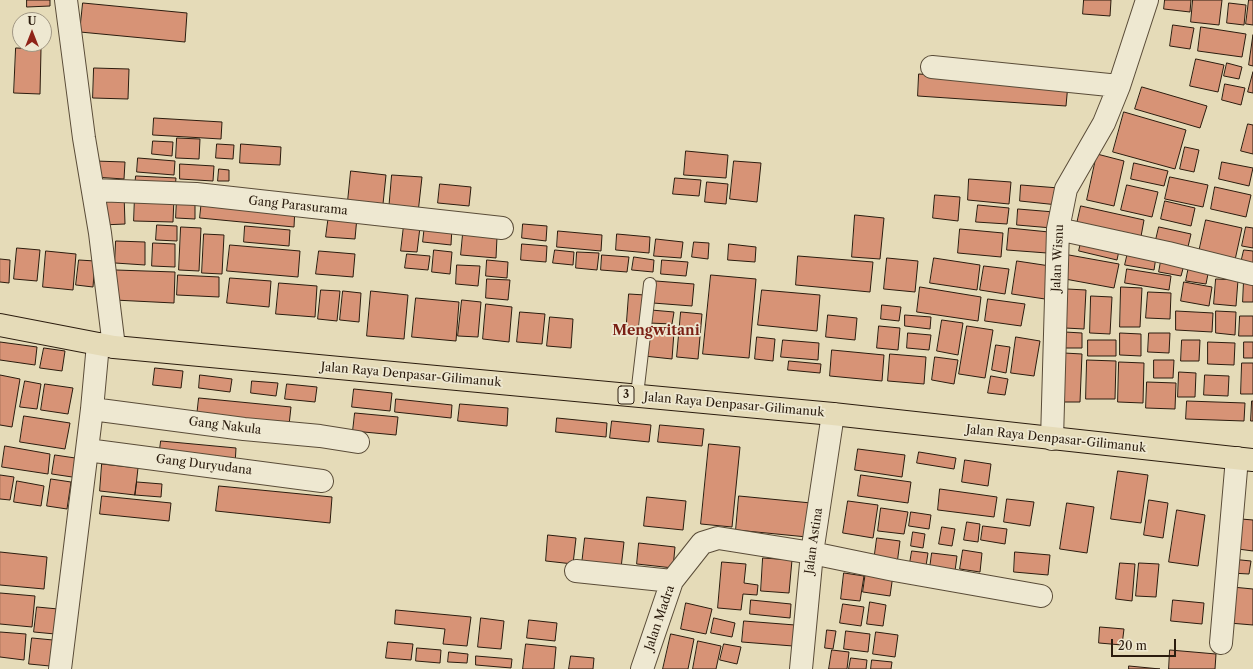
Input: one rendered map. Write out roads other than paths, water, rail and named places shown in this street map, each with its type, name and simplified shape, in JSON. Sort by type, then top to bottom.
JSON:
[{"type":"highway","name":"Jalan Raya Denpasar-Gilimanuk","points":[[0,325],[106,345],[833,414],[1245,459]]},
{"type":"street","points":[[60,669],[92,410],[106,345],[100,233],[83,131],[66,0]]},
{"type":"street","name":"Jalan Wisnu","points":[[1052,439],[1058,229],[1066,188],[1104,123],[1119,86],[1147,0]]},
{"type":"street","points":[[932,67],[1119,86]]},
{"type":"street","name":"Gang Parasurama","points":[[93,190],[196,194],[502,228]]},
{"type":"street","points":[[1058,229],[1168,253],[1253,274]]},
{"type":"street","name":"Gang Nakula","points":[[92,410],[244,429],[320,436],[358,442]]},
{"type":"street","name":"Jalan Astina","points":[[804,668],[812,553],[833,414]]},
{"type":"street","name":"Gang Duryudana","points":[[87,450],[322,481]]},
{"type":"street","points":[[1221,643],[1245,459]]},
{"type":"street","name":"Jalan Madra","points":[[642,669],[672,581],[702,543],[718,538],[812,553],[894,570],[1042,596]]},
{"type":"street","points":[[576,570],[672,581]]},
{"type":"lane","points":[[637,396],[650,284]]},
{"type":"district","name":"Mengwitani","points":[[656,331]]}]
